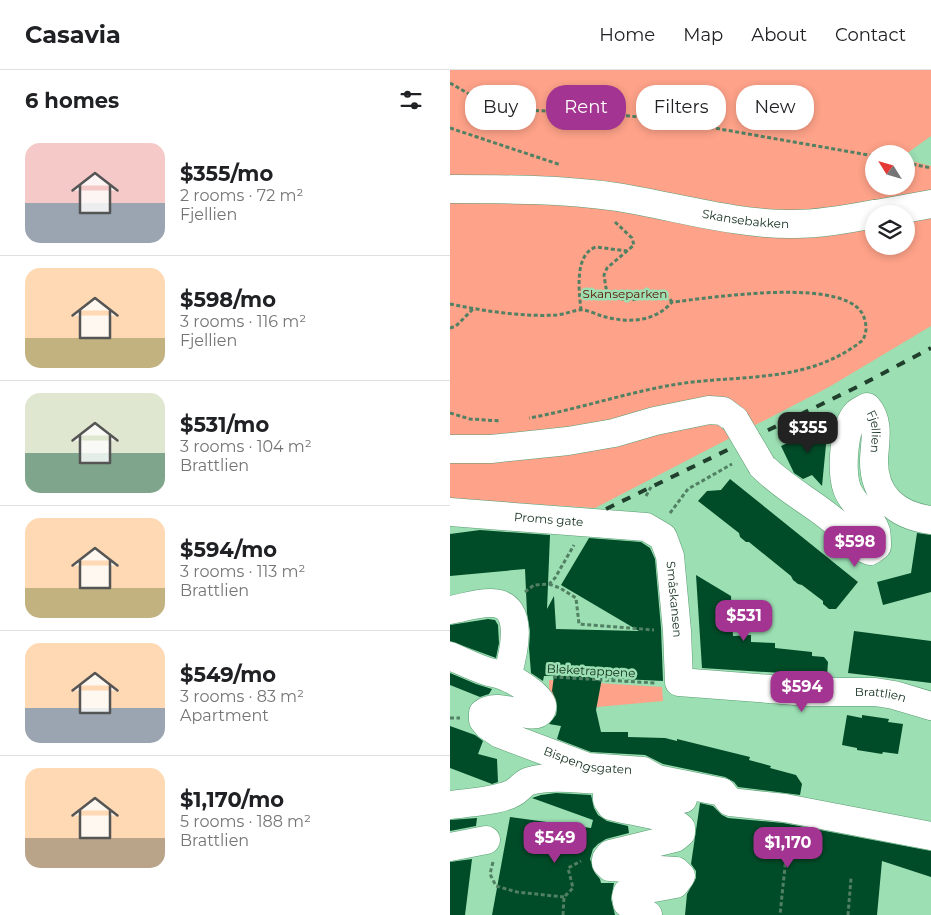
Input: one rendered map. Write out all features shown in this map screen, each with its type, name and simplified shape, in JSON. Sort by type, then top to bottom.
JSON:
[{"type":"street","name":"Skansebakken","points":[[450,189],[564,192],[616,197],[733,218],[794,224],[837,221],[865,216]]},
{"type":"street","name":"Skansebakken","points":[[915,207],[931,204]]},
{"type":"street","name":"Fjellien","points":[[450,449],[491,449],[568,441],[614,433],[654,421],[709,410],[723,411],[735,420],[762,466],[786,488],[834,521],[860,547],[870,552],[877,546],[876,530],[856,506],[847,489],[843,466],[848,431],[856,414],[867,407],[874,415],[876,427],[874,472],[880,489],[889,502],[901,512],[920,519],[931,520]]},
{"type":"street","name":"Proms gate","points":[[450,512],[655,519]]},
{"type":"street","name":"Småskansen","points":[[655,519],[670,556],[680,682]]},
{"type":"street","points":[[450,610],[491,603],[501,604],[508,609],[515,622],[512,654],[507,678],[450,656]]},
{"type":"street","name":"Bispengsgaten","points":[[507,678],[532,692],[542,705],[541,711],[531,715],[503,708],[488,708],[483,712],[483,720],[495,732],[520,743],[588,767],[643,771],[657,779],[722,792],[730,802],[785,808],[931,836]]},
{"type":"street","name":"Brattlien","points":[[680,682],[809,692],[875,692],[894,695],[931,706]]},
{"type":"street","points":[[450,805],[512,794],[531,781],[557,779],[637,782],[657,779]]},
{"type":"street","points":[[648,915],[628,903],[626,897],[628,893],[675,884],[681,876],[676,872],[610,867],[606,863],[606,859],[610,854],[675,838],[681,833],[681,828],[676,823],[612,806],[607,800],[607,796],[615,791],[705,801],[720,806],[730,802]]},
{"type":"street","points":[[450,847],[486,840]]},
{"type":"path","points":[[450,83],[480,101],[492,106],[508,109],[620,115],[674,121],[865,154]]},
{"type":"path","points":[[450,128],[569,168]]},
{"type":"path","points":[[915,165],[931,168]]},
{"type":"path","points":[[581,310],[579,287],[581,267],[584,257],[591,249],[596,248],[627,251],[610,265],[604,275],[605,285],[612,294],[622,299],[631,300],[663,296],[669,298],[672,302]]},
{"type":"path","points":[[450,304],[474,309],[542,315],[564,314],[581,310],[628,322],[638,321],[658,314],[672,302],[749,293],[796,293],[826,295],[850,302],[865,317],[866,334],[857,345],[838,357],[797,372],[765,377],[679,384],[524,419]]},
{"type":"path","points":[[450,328],[456,326],[474,309]]},
{"type":"path","points":[[450,413],[470,419],[504,422]]},
{"type":"path","points":[[655,519],[668,514],[688,489],[735,462]]},
{"type":"path","points":[[646,496],[651,487]]},
{"type":"path","points":[[549,584],[555,578],[579,538]]},
{"type":"path","points":[[534,585],[549,584],[560,588],[576,598],[579,624],[677,632]]},
{"type":"path","name":"Bleketrappene","points":[[551,678],[650,683]]},
{"type":"path","points":[[486,840],[495,853],[490,874],[496,886],[517,892],[564,897]]},
{"type":"path","points":[[771,846],[786,847],[780,913]]},
{"type":"path","points":[[562,915],[564,897],[573,888],[568,868],[576,862],[592,857],[598,856],[606,859]]},
{"type":"path","points":[[848,915],[852,878]]},
{"type":"green space","name":"Skanseparken","points":[[450,70],[931,70],[931,136],[915,148],[915,145],[865,145],[865,195],[915,195],[915,162],[931,166],[931,326],[829,387],[595,508],[450,499]]},
{"type":"green space","points":[[549,680],[662,687],[663,701],[597,707],[576,702],[550,701]]},
{"type":"building","points":[[828,424],[822,486],[812,475],[803,479],[794,473],[781,446]]},
{"type":"building","points":[[730,479],[858,582],[836,609],[829,609],[823,604],[823,601],[793,580],[791,576],[749,542],[746,542],[740,537],[739,533],[698,501],[707,491],[721,490]]},
{"type":"building","points":[[480,530],[550,535],[547,609],[554,596],[556,629],[639,631],[561,585],[589,538],[641,542],[650,548],[655,559],[663,681],[602,678],[596,710],[601,732],[628,732],[628,737],[665,738],[677,741],[677,739],[750,757],[749,760],[796,775],[802,784],[800,795],[738,787],[734,782],[725,777],[663,764],[645,755],[591,752],[557,739],[561,726],[549,724],[556,715],[557,709],[552,691],[554,676],[544,676],[543,681],[531,673],[525,569],[450,576],[450,534]]},
{"type":"building","points":[[917,533],[931,535],[931,592],[883,605],[877,582],[911,573]]},
{"type":"building","points":[[696,575],[731,596],[733,636],[751,635],[751,642],[775,643],[775,648],[812,652],[812,656],[824,657],[828,662],[827,676],[702,668]]},
{"type":"building","points":[[488,619],[495,620],[498,625],[499,643],[496,658],[450,641],[450,625]]},
{"type":"building","points":[[854,631],[931,641],[931,683],[848,673]]},
{"type":"building","points":[[450,673],[492,689],[489,694],[480,697],[450,685]]},
{"type":"building","points":[[847,715],[862,718],[862,715],[889,719],[888,722],[903,724],[898,754],[883,752],[882,754],[857,750],[857,748],[842,745]]},
{"type":"building","points":[[450,726],[475,735],[483,741],[478,754],[497,759],[498,782],[492,784],[450,768]]},
{"type":"building","points":[[556,793],[591,795],[598,815],[607,821],[628,826],[629,833],[606,839],[598,844],[593,849],[590,859],[601,883],[614,883],[611,899],[615,915],[492,915],[510,817],[591,828],[593,820],[532,798]]},
{"type":"building","points":[[700,803],[713,806],[728,818],[783,823],[931,851],[931,877],[882,861],[877,915],[685,915],[687,894],[696,878],[696,871],[691,864]]},
{"type":"building","points":[[477,818],[476,826],[450,831],[450,820]]},
{"type":"building","points":[[472,859],[465,915],[450,915],[450,862]]},
{"type":"railway","points":[[606,509],[859,386],[931,348]]}]
